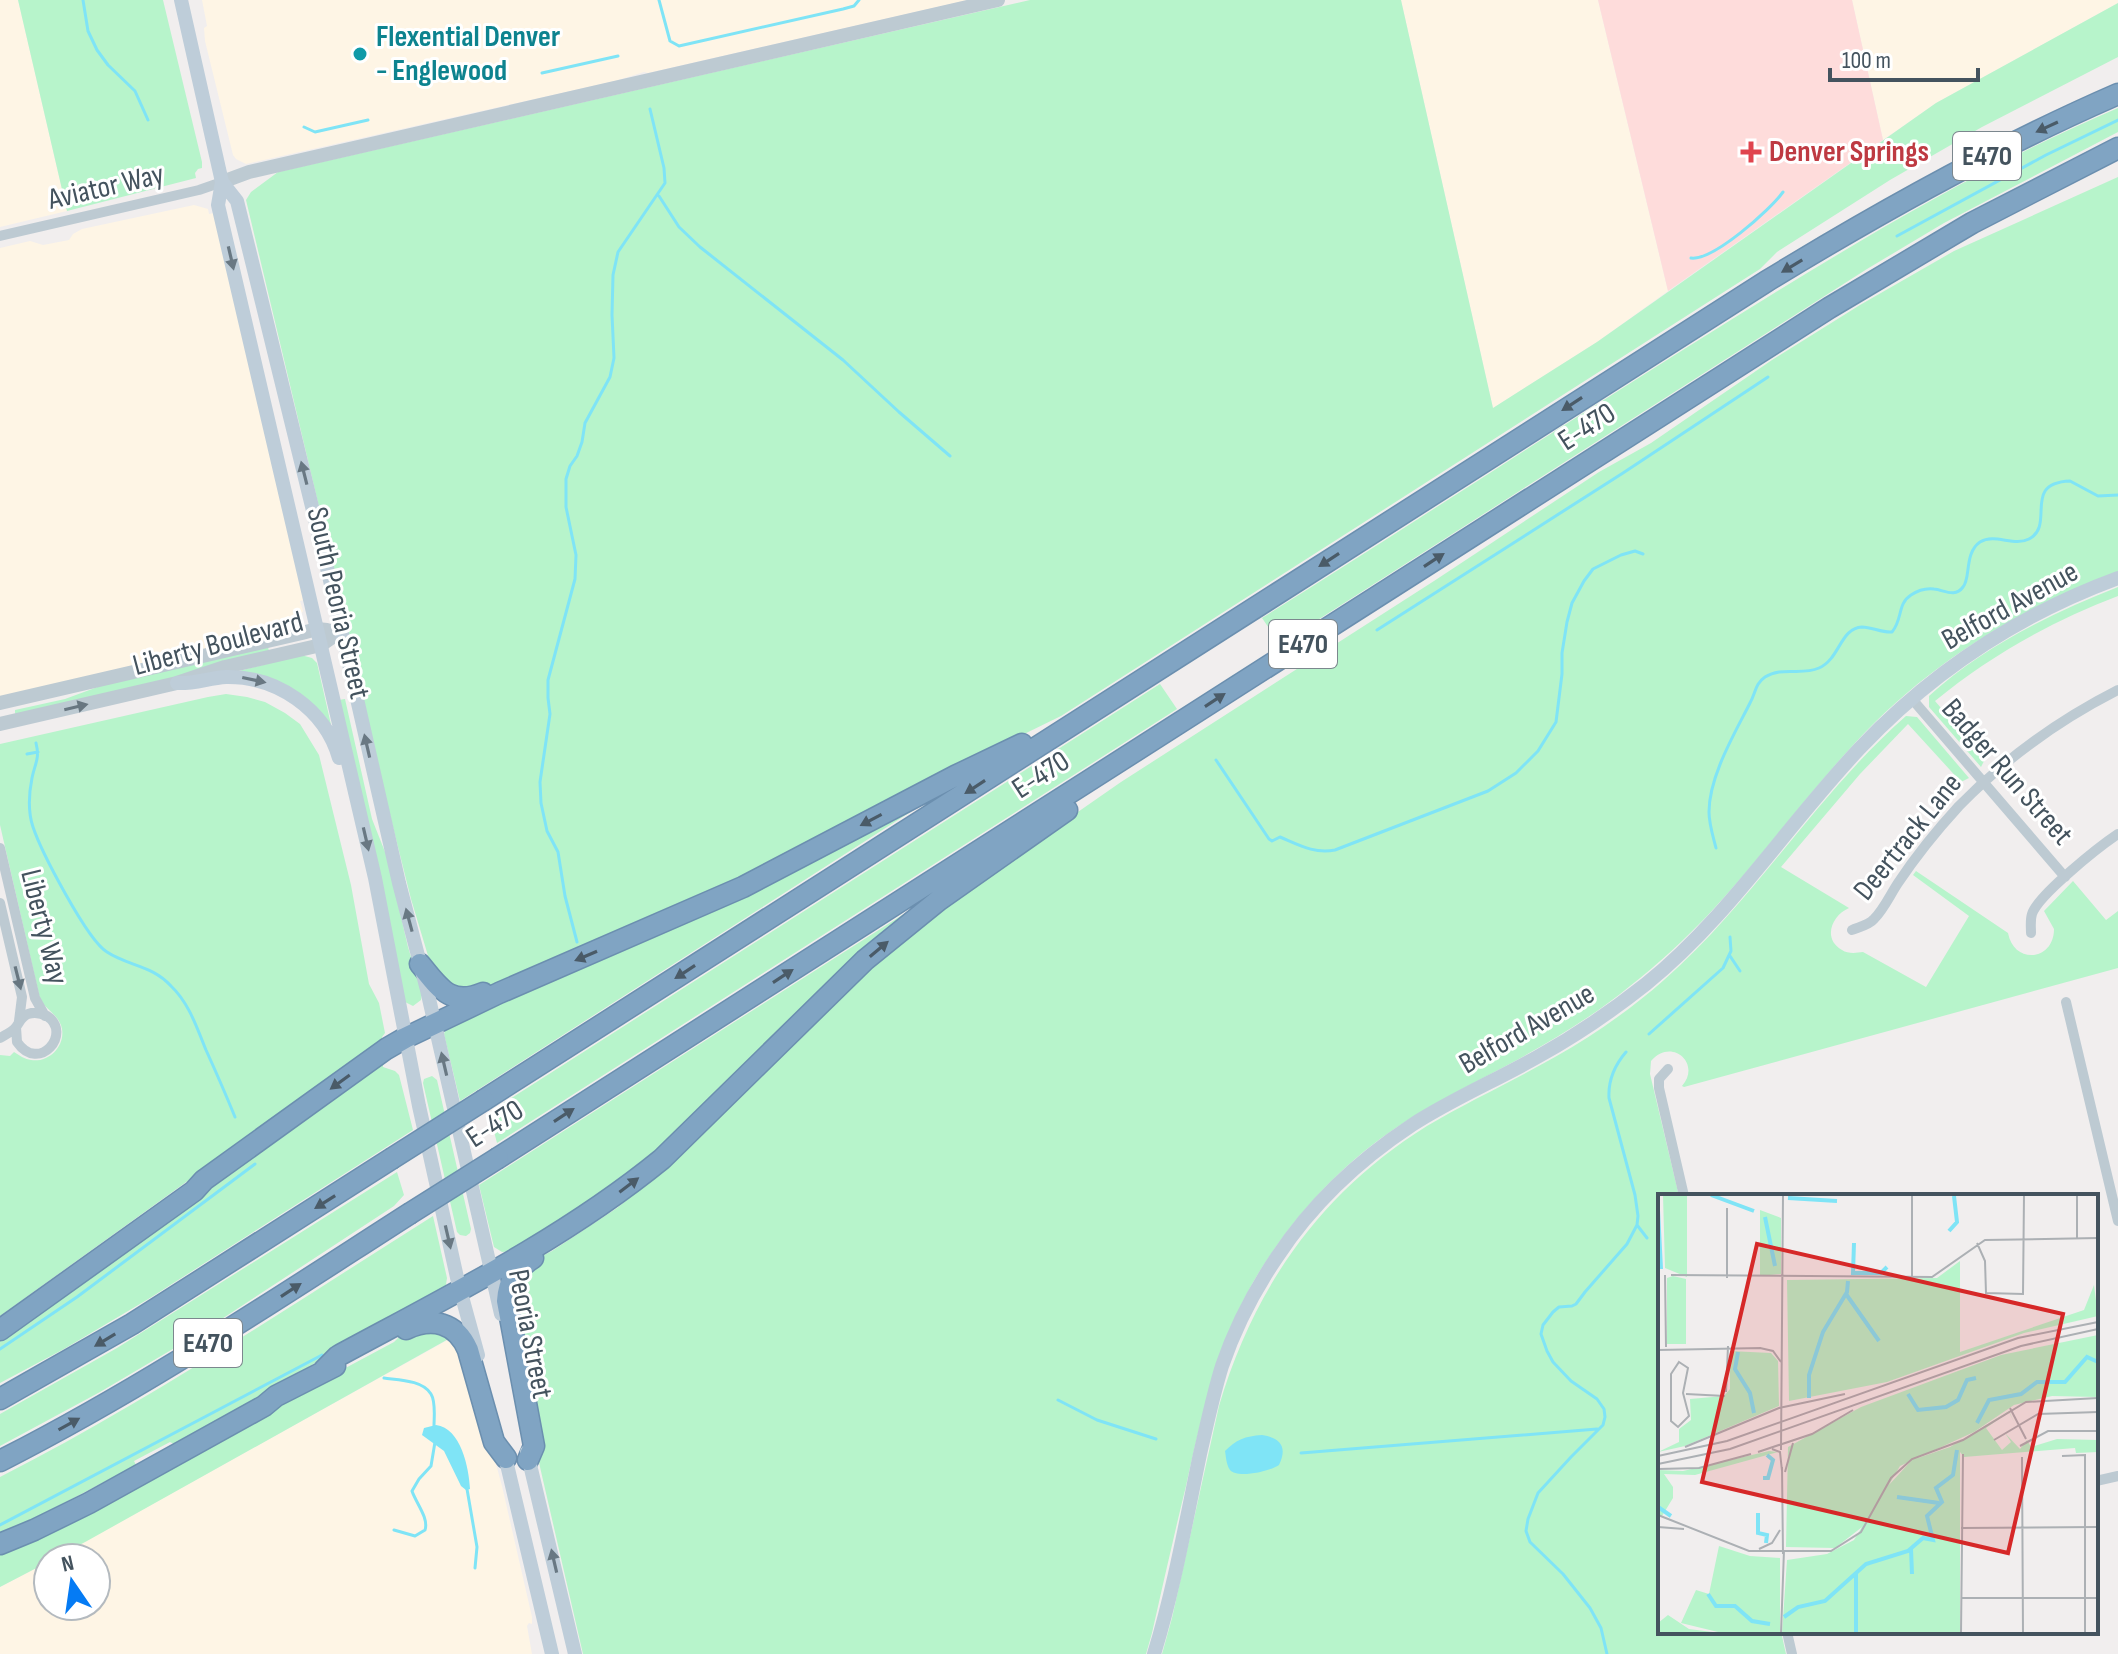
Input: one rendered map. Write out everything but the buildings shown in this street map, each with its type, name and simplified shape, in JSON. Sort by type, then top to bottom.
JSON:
[{"type":"highway","name":"E-470","points":[[0,1399],[132,1324],[1815,251],[1978,160],[2118,94]]},
{"type":"highway","name":"E-470","points":[[0,1461],[154,1376],[224,1333],[1829,308],[1972,223],[2118,148]]},
{"type":"highway","points":[[0,1323],[91,1256],[405,1038],[734,891],[955,776],[1112,699]]},
{"type":"highway","points":[[324,1370],[338,1356],[492,1272],[590,1212],[662,1159],[850,974],[886,943],[939,900],[1139,761],[1173,727]]},
{"type":"highway","points":[[420,964],[443,990],[460,999],[477,996],[502,985],[521,985]]},
{"type":"highway","points":[[0,1330],[194,1191],[204,1180]]},
{"type":"highway","points":[[528,1460],[534,1446],[508,1310],[509,1289],[522,1265],[565,1237],[590,1212]]},
{"type":"highway","points":[[8,1541],[89,1503],[264,1406],[276,1396],[415,1325],[437,1322],[459,1334],[467,1346],[494,1442],[506,1458]]},
{"type":"main road","name":"South Peoria Street","points":[[181,0],[222,182],[218,205],[377,887],[405,1038]]},
{"type":"main road","name":"South Peoria Street","points":[[222,182],[237,201],[401,893],[435,1023]]},
{"type":"main road","name":"Belford Avenue","points":[[1154,1654],[1207,1419],[1226,1357],[1262,1282],[1305,1220],[1344,1178],[1399,1134],[1428,1115],[1563,1043],[1653,978],[1711,923],[1878,730],[1960,661],[2021,622],[2118,578]]},
{"type":"main road","points":[[177,683],[242,678],[260,681],[286,692],[307,707],[324,727],[336,750],[344,778],[356,794]]},
{"type":"main road","name":"Peoria Street","points":[[435,1023],[492,1272],[528,1460],[575,1654]]},
{"type":"main road","name":"Peoria Street","points":[[405,1038],[460,1290],[506,1458],[552,1654]]},
{"type":"street","points":[[222,182],[249,172],[998,0]]},
{"type":"street","name":"Aviator Way","points":[[0,236],[222,182]]},
{"type":"street","name":"Liberty Boulevard","points":[[0,703],[317,629],[341,631]]},
{"type":"street","name":"Liberty Boulevard","points":[[0,724],[177,683],[225,667],[321,645],[341,631]]},
{"type":"street","name":"Deertrack Lane","points":[[1852,930],[1874,920],[1931,838],[1984,782],[2055,726],[2118,690]]},
{"type":"street","name":"Badger Run Street","points":[[1912,699],[2065,877]]},
{"type":"street","points":[[2031,933],[2033,912],[2065,877],[2118,834]]},
{"type":"street","name":"Liberty Way","points":[[0,848],[35,998],[45,1016]]},
{"type":"street","name":"Liberty Way","points":[[0,903],[22,997],[18,1024]]},
{"type":"street","points":[[2066,1002],[2118,1221]]},
{"type":"street","points":[[0,1038],[26,1015],[34,1013],[45,1016],[54,1024],[56,1031],[52,1046],[35,1054],[0,1045]]},
{"type":"street","points":[[18,1024],[15,1039],[21,1048]]},
{"type":"street","points":[[1668,1069],[1659,1079],[1659,1088],[1684,1194]]},
{"type":"street","points":[[2098,1481],[2118,1476]]},
{"type":"street","points":[[1787,1634],[1792,1654]]},
{"type":"shaded area","points":[[0,0],[18,0],[67,211],[0,227]]},
{"type":"shaded area","points":[[202,0],[968,0],[246,164],[233,155],[205,41],[204,28],[207,26]]},
{"type":"shaded area","points":[[1401,0],[1598,0],[1668,291],[1597,342],[1493,408]]},
{"type":"shaded area","name":"Denver Springs","points":[[1598,0],[1852,0],[1883,140],[1668,291]]},
{"type":"shaded area","points":[[1852,0],[2118,0],[2118,3],[1936,103],[1883,140]]},
{"type":"shaded area","points":[[194,205],[208,209],[209,214],[214,213],[304,600],[300,601],[303,611],[301,621],[295,628],[0,697],[0,248],[30,241],[43,245],[69,240],[82,229]]},
{"type":"shaded area","points":[[455,1336],[466,1355],[502,1486],[532,1617],[532,1624],[527,1626],[532,1654],[0,1654],[0,1587],[32,1570],[32,1622],[112,1622],[112,1542],[84,1542]]},
{"type":"green space","points":[[18,0],[163,0],[202,162],[202,168],[195,173],[196,178],[67,211]]},
{"type":"green space","points":[[1030,0],[1401,0],[1493,408],[1597,342],[1936,103],[2118,3],[2118,57],[1982,127],[1890,180],[1777,252],[1760,269],[1061,716],[749,873],[529,971],[479,990],[457,991],[432,969],[411,899],[246,200],[251,192],[278,172]]},
{"type":"green space","points":[[2118,108],[2118,132],[1944,223],[1867,269],[1280,644],[1262,618],[1821,264],[2016,155]]},
{"type":"green space","points":[[2118,177],[2118,572],[2010,622],[1976,642],[1913,688],[1855,743],[1746,873],[1708,915],[1651,969],[1561,1035],[1430,1107],[1380,1139],[1349,1164],[1307,1207],[1254,1280],[1217,1365],[1146,1654],[583,1654],[540,1467],[511,1313],[513,1293],[538,1258],[617,1208],[668,1167],[826,1008],[931,914],[1121,782],[1599,472],[1651,443],[1772,360],[1860,305],[1954,251]]},
{"type":"green space","points":[[2118,587],[2118,596],[2022,641],[1935,701],[1985,759],[1981,767],[1929,707],[1929,696],[1972,662],[2019,633]]},
{"type":"green space","points":[[268,647],[269,651],[177,677],[15,713],[15,710],[65,699],[103,685]]},
{"type":"green space","points":[[301,655],[317,663],[332,729],[323,718],[239,671]]},
{"type":"green space","points":[[1160,684],[1177,709],[497,1143],[491,1120],[502,1104]]},
{"type":"green space","points":[[226,694],[265,702],[285,713],[300,724],[319,755],[351,885],[369,984],[379,1003],[385,1033],[382,1041],[0,1316],[0,1055],[10,1056],[14,1052],[29,1060],[43,1059],[58,1048],[62,1029],[59,1020],[40,999],[0,825],[0,744]]},
{"type":"green space","points":[[345,699],[372,819],[387,857],[422,993],[421,1000],[413,1006],[405,1002],[339,700]]},
{"type":"green space","points":[[1906,716],[1917,717],[1969,778],[1961,782],[1908,724],[1860,774],[1781,867],[1849,908],[1834,921],[1831,934],[1836,945],[1847,952],[1863,952],[1926,987],[1969,916],[1913,875],[1916,871],[2008,933],[2018,950],[2033,955],[2048,948],[2052,940],[2054,929],[2044,911],[2073,881],[2106,920],[2118,911],[2118,968],[1684,1087],[1688,1069],[1682,1056],[1667,1052],[1651,1061],[1650,1074],[1679,1194],[1658,1194],[1658,1634],[1781,1634],[1786,1654],[1162,1654],[1219,1406],[1251,1321],[1296,1246],[1324,1212],[1389,1152],[1427,1126],[1584,1040],[1664,980],[1727,917],[1873,747]]},
{"type":"green space","points":[[926,802],[460,1101],[444,1034],[446,1028]]},
{"type":"green space","points":[[921,903],[644,1165],[513,1251],[502,1252],[494,1247],[479,1185]]},
{"type":"green space","points":[[378,1064],[399,1075],[413,1130],[150,1298],[0,1383],[0,1336]]},
{"type":"green space","points":[[432,1076],[437,1080],[471,1229],[466,1236],[457,1232],[423,1083],[424,1079]]},
{"type":"green space","points":[[397,1172],[404,1195],[394,1206],[205,1330],[0,1446],[0,1414],[117,1348]]},
{"type":"green space","points":[[433,1216],[447,1278],[445,1291],[330,1353],[277,1388],[174,1444],[170,1442],[134,1461],[136,1465],[0,1537],[0,1477],[166,1384]]},
{"type":"green space","points":[[421,1327],[452,1337],[85,1542],[32,1542],[32,1570],[0,1587],[0,1553],[394,1342],[401,1335]]},
{"type":"water","points":[[436,1425],[452,1433],[462,1450],[470,1489],[461,1486],[444,1451],[422,1435],[424,1428]]},
{"type":"water","points":[[1262,1435],[1274,1438],[1281,1444],[1283,1453],[1279,1465],[1246,1474],[1230,1470],[1225,1451],[1241,1439]]},
{"type":"waterway","points":[[83,0],[88,31],[97,50],[135,91],[148,120]]},
{"type":"waterway","points":[[659,0],[670,41],[679,46],[843,9],[854,6],[859,0]]},
{"type":"waterway","points":[[542,73],[618,56]]},
{"type":"waterway","points":[[577,942],[558,852],[547,831],[541,803],[540,782],[550,714],[548,680],[575,579],[576,555],[566,507],[566,479],[582,442],[585,423],[610,377],[614,358],[613,275],[618,252],[665,183],[650,109]]},
{"type":"waterway","points":[[304,127],[315,132],[368,120]]},
{"type":"waterway","points":[[1897,236],[2046,155],[2118,120]]},
{"type":"waterway","points":[[1691,258],[1701,257],[1726,243],[1754,222],[1783,192]]},
{"type":"waterway","points":[[659,196],[679,227],[700,247],[843,360],[950,456]]},
{"type":"waterway","points":[[1377,630],[1768,377]]},
{"type":"waterway","points":[[1716,848],[1709,816],[1713,784],[1724,755],[1762,680],[1778,672],[1819,668],[1826,664],[1844,638],[1855,629],[1866,627],[1892,632],[1904,603],[1916,592],[1931,589],[1953,593],[1960,590],[1965,583],[1972,552],[1980,542],[1992,539],[2017,542],[2037,533],[2043,497],[2055,483],[2070,481],[2098,496],[2118,495]]},
{"type":"waterway","points":[[1216,760],[1269,839],[1272,841],[1280,837],[1320,851],[1335,850],[1488,791],[1516,773],[1538,751],[1556,722],[1567,622],[1572,603],[1584,581],[1593,569],[1621,555],[1635,551],[1643,554]]},
{"type":"waterway","points":[[36,743],[30,815],[55,874],[98,944],[115,957],[164,979],[183,1000],[235,1117]]},
{"type":"waterway","points":[[27,754],[38,752]]},
{"type":"waterway","points":[[1649,1034],[1723,968],[1731,951],[1730,937]]},
{"type":"waterway","points":[[1730,956],[1740,971]]},
{"type":"waterway","points":[[1607,1654],[1601,1628],[1590,1608],[1563,1574],[1530,1542],[1526,1531],[1538,1493],[1603,1425],[1605,1417],[1597,1399],[1571,1381],[1553,1362],[1541,1334],[1543,1325],[1553,1312],[1559,1307],[1576,1304],[1627,1244],[1637,1225],[1635,1195],[1609,1098],[1613,1074],[1626,1052]]},
{"type":"waterway","points":[[0,1349],[77,1297],[255,1164]]},
{"type":"waterway","points":[[1637,1225],[1647,1238]]},
{"type":"waterway","points":[[0,1525],[322,1355]]},
{"type":"waterway","points":[[384,1378],[410,1382],[427,1389],[434,1401],[434,1426]]},
{"type":"waterway","points":[[1058,1400],[1097,1420],[1156,1439]]},
{"type":"waterway","points":[[1301,1453],[1597,1429]]},
{"type":"waterway","points":[[394,1530],[415,1536],[425,1530],[424,1516],[412,1491],[431,1466],[435,1442]]},
{"type":"waterway","points":[[467,1489],[477,1547],[475,1568]]},
{"type":"place","name":"Flexential Denver - Englewood","points":[[360,54]]},
{"type":"place","name":"Denver Springs","points":[[1751,152]]}]
